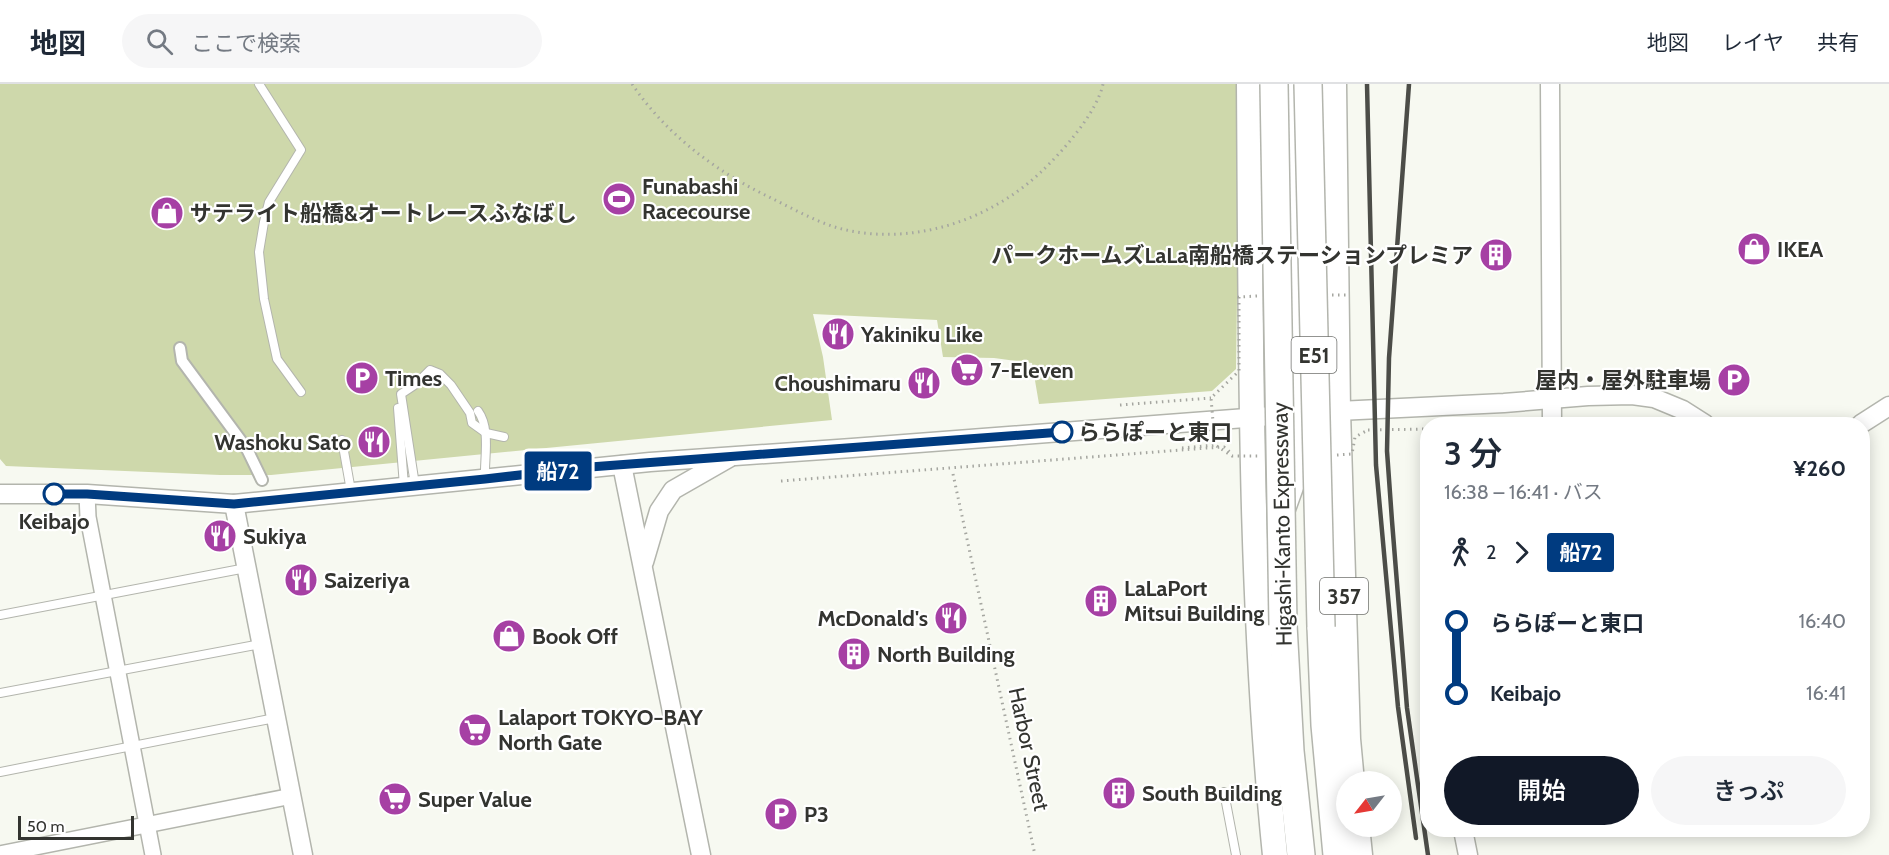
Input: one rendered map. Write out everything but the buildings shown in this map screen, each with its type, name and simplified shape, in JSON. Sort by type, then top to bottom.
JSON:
[{"type":"highway","points":[[1249,84],[1255,558],[1262,720],[1275,855]]},
{"type":"highway","name":"Higashi-Kanto Expressway","points":[[1274,84],[1283,625],[1290,751],[1301,855]]},
{"type":"highway","name":"Higashi-Kanto Expressway","points":[[1308,84],[1321,627],[1325,725],[1337,855]]},
{"type":"highway","name":"357","points":[[1334,84],[1338,411],[1348,740],[1351,771]]},
{"type":"highway","points":[[1358,837],[1360,855]]},
{"type":"street","points":[[1259,648],[1276,590],[1276,535],[1297,479],[1293,84]]},
{"type":"street","points":[[1550,84],[1551,417]]},
{"type":"street","points":[[180,348],[182,361],[247,449],[262,480]]},
{"type":"street","points":[[0,494],[87,494],[234,504],[733,455],[1338,411],[1632,395],[1654,398],[1694,417]]},
{"type":"street","points":[[1870,418],[1889,406]]},
{"type":"street","points":[[643,564],[660,511],[672,490],[733,455]]},
{"type":"street","points":[[622,465],[701,855]]},
{"type":"street","points":[[87,494],[88,517],[153,855]]},
{"type":"street","points":[[234,504],[303,855]]},
{"type":"street","points":[[0,854],[292,796]]},
{"type":"street","points":[[1464,837],[1468,855]]},
{"type":"lane","points":[[259,84],[302,150],[269,202],[259,252],[264,299],[277,359],[301,392]]},
{"type":"lane","points":[[410,487],[400,394],[416,384],[430,370],[445,378],[470,412],[472,423],[486,433],[504,437]]},
{"type":"lane","points":[[398,402],[410,487]]},
{"type":"lane","points":[[478,411],[486,433],[485,479]]},
{"type":"lane","points":[[342,440],[351,493]]},
{"type":"lane","points":[[0,615],[247,568]]},
{"type":"lane","points":[[0,693],[262,644]]},
{"type":"lane","points":[[0,772],[276,718]]},
{"type":"lane","points":[[1224,792],[1236,855]]},
{"type":"path","points":[[632,84],[645,103],[665,124],[726,174],[797,211],[836,228],[863,233],[896,234],[937,229],[966,220],[991,208],[1028,185],[1060,154],[1085,122],[1103,84]]},
{"type":"path","points":[[1119,405],[1211,398]]},
{"type":"path","points":[[1368,430],[1420,429]]},
{"type":"path","points":[[1057,461],[1215,444]]},
{"type":"path","points":[[781,482],[1224,447],[1235,457],[1236,464]]},
{"type":"path","name":"Harbor Street","points":[[953,474],[1035,855]]},
{"type":"green space","name":"Funabashi Racecourse","points":[[0,84],[1240,84],[1236,369],[1212,391],[1039,404],[1032,363],[994,358],[943,357],[937,320],[813,314],[823,357],[832,420],[271,475],[6,466],[0,459]]},
{"type":"railway","points":[[1367,84],[1376,465],[1398,707],[1416,838]]},
{"type":"railway","points":[[1409,84],[1389,358],[1387,451],[1407,708],[1420,799]]},
{"type":"railway","points":[[1425,837],[1428,855]]},
{"type":"bus line","name":"船72","points":[[54,494],[87,494],[234,504],[590,467],[1062,432]]},
{"type":"place","name":"Funabashi Racecourse","points":[[619,199]]},
{"type":"place","name":"サテライト船橋&オートレースふなばし","points":[[167,213]]},
{"type":"place","name":"IKEA","points":[[1754,249]]},
{"type":"place","name":"パークホームズLaLa南船橋ステーションプレミア","points":[[1496,255]]},
{"type":"place","name":"Yakiniku Like","points":[[838,334]]},
{"type":"place","name":"7-Eleven","points":[[967,370]]},
{"type":"place","name":"Times","points":[[362,378]]},
{"type":"place","name":"屋内・屋外駐車場","points":[[1734,380]]},
{"type":"place","name":"Choushimaru","points":[[924,383]]},
{"type":"place","name":"ららぽーと東口","points":[[1062,432]]},
{"type":"place","name":"Washoku Sato","points":[[374,442]]},
{"type":"place","name":"Keibajo","points":[[54,494]]},
{"type":"place","name":"Sukiya","points":[[220,536]]},
{"type":"place","name":"Saizeriya","points":[[301,580]]},
{"type":"place","name":"LaLaPort Mitsui Building","points":[[1101,601]]},
{"type":"place","name":"McDonald's","points":[[951,618]]},
{"type":"place","name":"Book Off","points":[[509,636]]},
{"type":"place","name":"North Building","points":[[854,654]]},
{"type":"place","name":"Lalaport TOKYO−BAY North Gate","points":[[475,730]]},
{"type":"place","name":"South Building","points":[[1119,793]]},
{"type":"place","name":"Super Value","points":[[395,799]]},
{"type":"place","name":"P3","points":[[781,814]]}]
